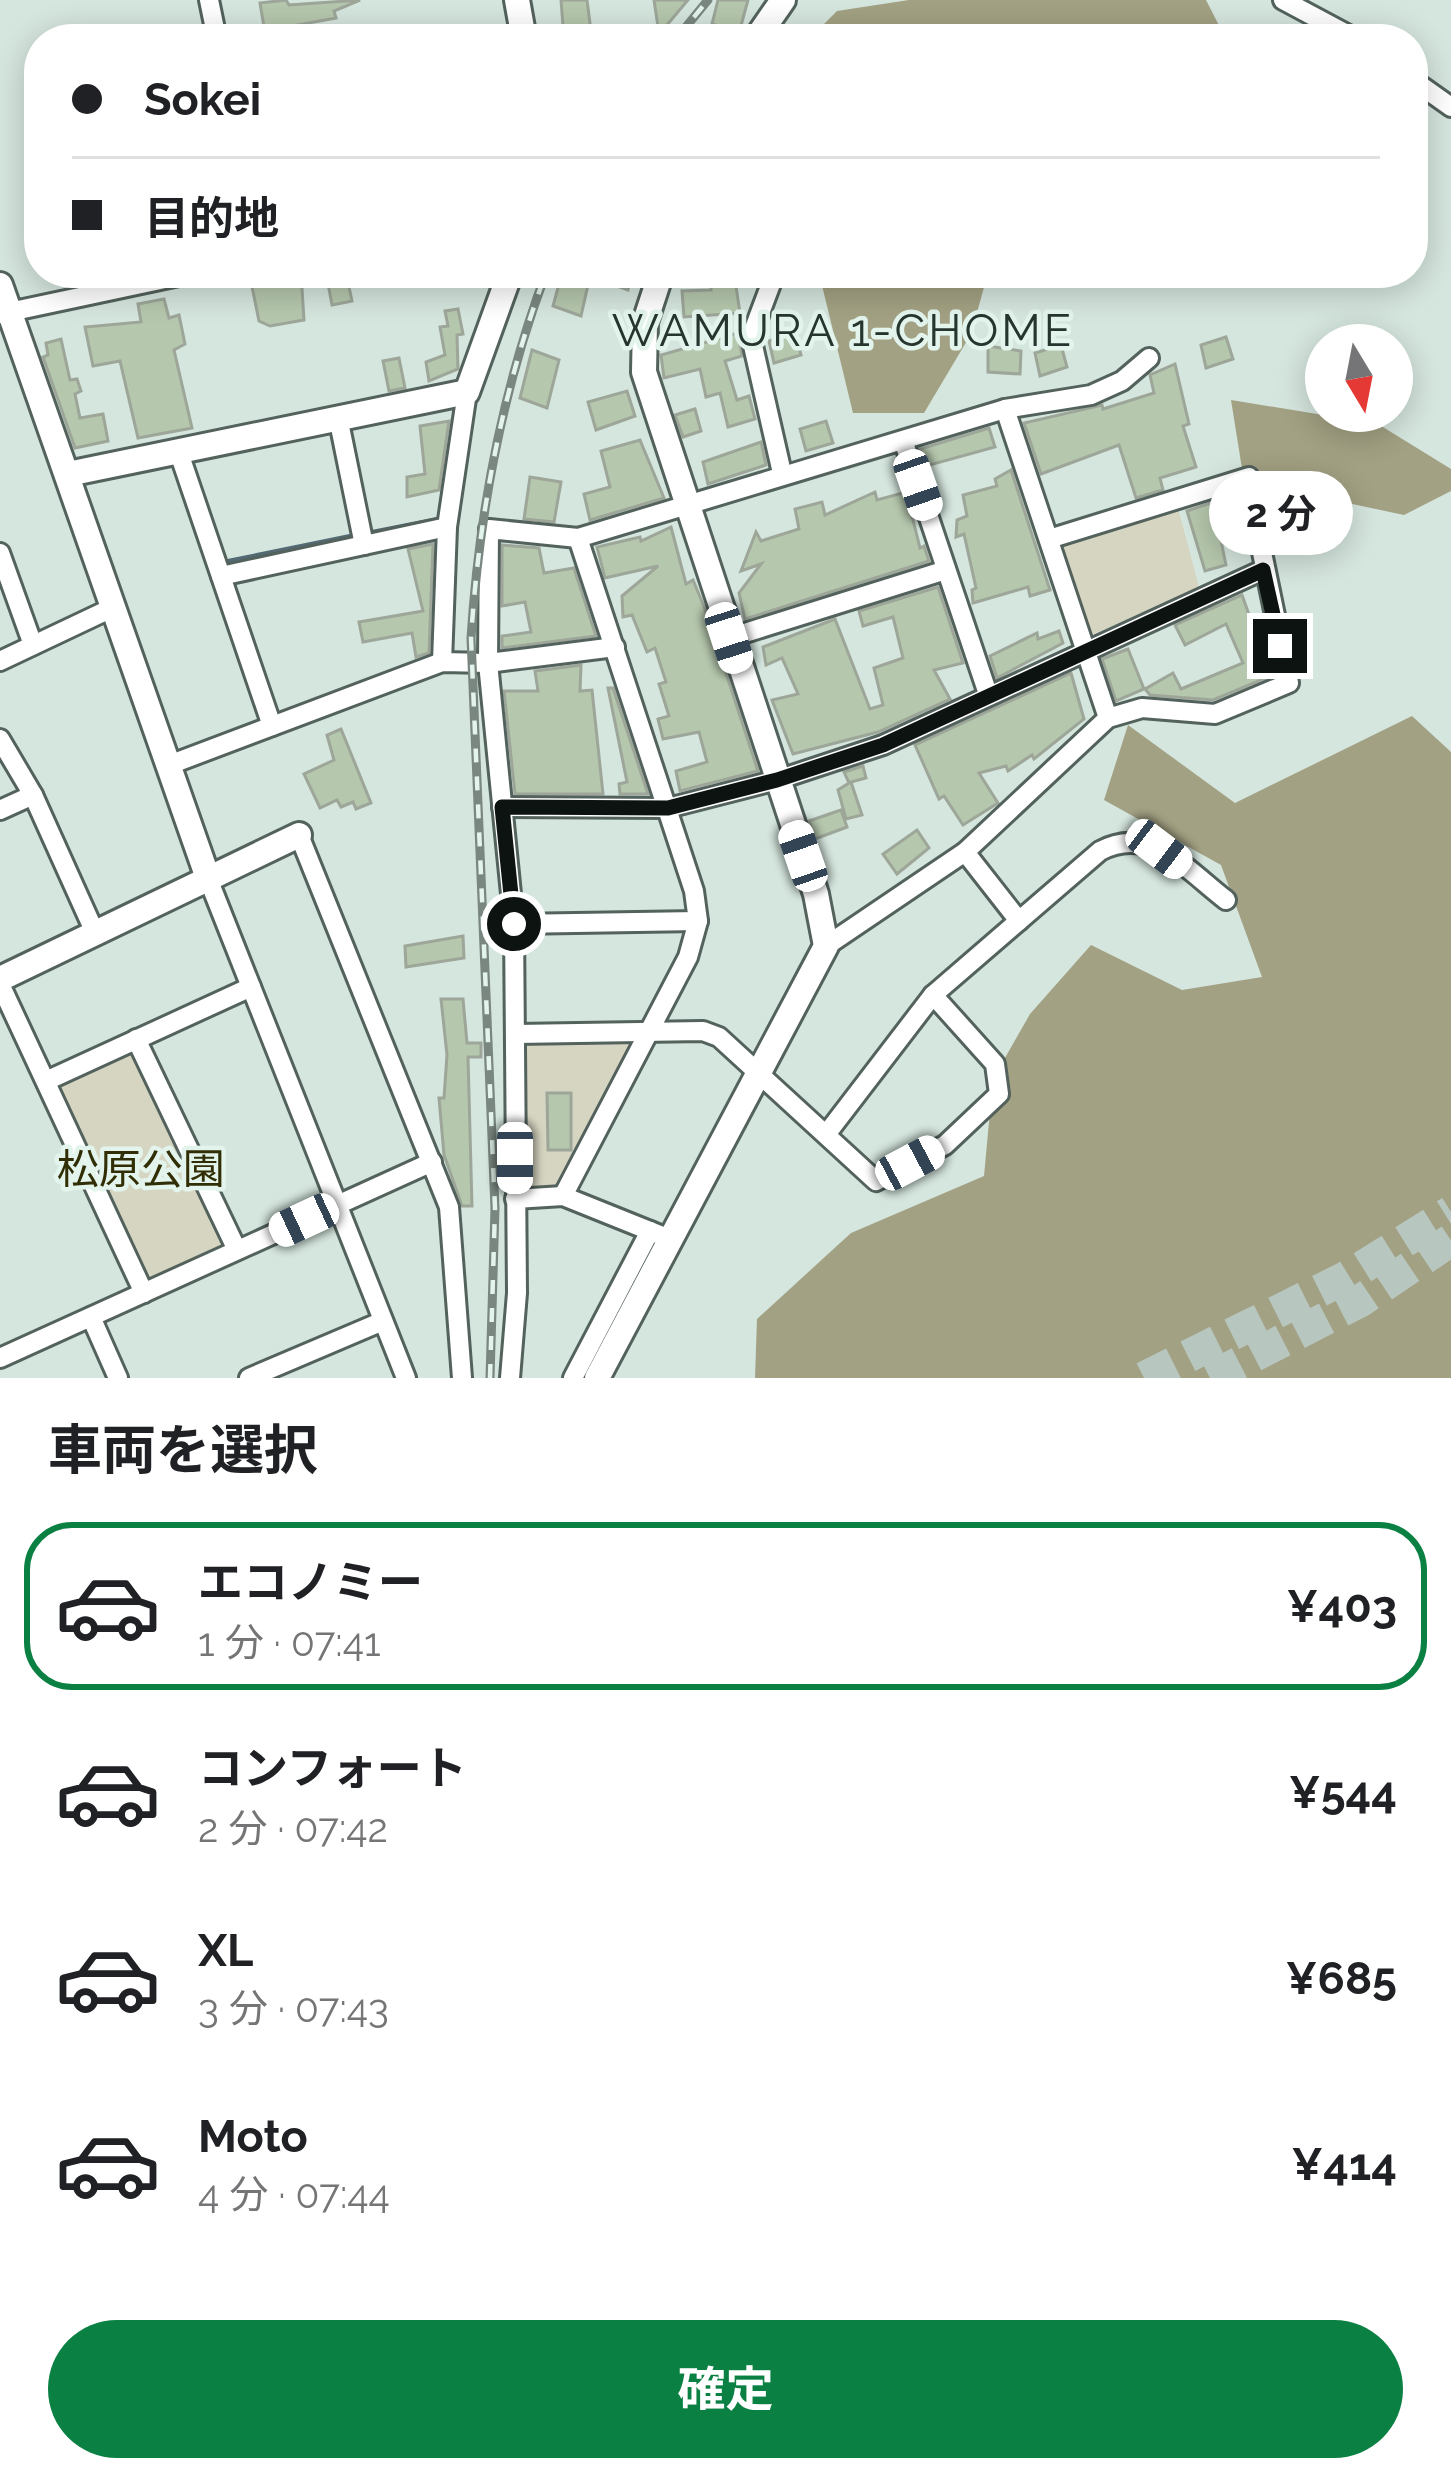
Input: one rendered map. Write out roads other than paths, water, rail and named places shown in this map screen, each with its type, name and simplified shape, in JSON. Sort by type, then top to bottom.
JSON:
[{"type":"street","points":[[1282,0],[1328,24]]},
{"type":"street","points":[[0,285],[5,312],[68,474],[209,881],[406,1378]]},
{"type":"street","points":[[5,312],[121,288]]},
{"type":"street","points":[[442,662],[447,527],[467,392],[505,288]]},
{"type":"street","points":[[656,288],[645,322],[644,371],[816,894],[826,946]]},
{"type":"street","points":[[769,288],[751,337],[782,473]]},
{"type":"street","points":[[510,1378],[517,1294],[514,924],[488,663],[489,529],[578,538],[1005,409],[1091,394],[1122,381],[1149,358]]},
{"type":"street","points":[[68,474],[467,392]]},
{"type":"street","points":[[1005,409],[1108,718]]},
{"type":"street","points":[[338,417],[364,545]]},
{"type":"street","points":[[904,443],[988,694]]},
{"type":"street","points":[[178,450],[272,726]]},
{"type":"street","points":[[1048,539],[1249,477]]},
{"type":"street","points":[[573,1378],[761,1074],[826,946],[964,852],[1108,718],[1142,708],[1215,714],[1289,683],[1259,538],[1270,497]]},
{"type":"street","points":[[220,576],[447,527]]},
{"type":"street","points":[[562,1196],[688,957],[698,921],[668,808],[578,538]]},
{"type":"street","points":[[1,559],[33,645]]},
{"type":"street","points":[[729,638],[946,570]]},
{"type":"street","points":[[502,807],[668,808],[777,780],[883,745],[1263,570]]},
{"type":"street","points":[[0,661],[114,607]]},
{"type":"street","points":[[169,765],[442,662],[488,663],[615,647]]},
{"type":"street","points":[[0,739],[33,795],[95,935]]},
{"type":"street","points":[[0,810],[33,795]]},
{"type":"street","points":[[144,1293],[0,981],[299,835],[449,1207],[461,1378]]},
{"type":"street","points":[[827,1132],[933,995],[1120,840],[1141,840],[1159,849],[1226,900]]},
{"type":"street","points":[[964,852],[1018,921]]},
{"type":"street","points":[[514,924],[698,921]]},
{"type":"street","points":[[46,1081],[251,987]]},
{"type":"street","points":[[516,1034],[703,1030],[761,1074],[876,1181],[945,1145],[999,1094],[994,1064],[933,995]]},
{"type":"street","points":[[136,1040],[237,1250]]},
{"type":"street","points":[[0,1358],[432,1162]]},
{"type":"street","points":[[515,1199],[562,1196],[660,1235]]},
{"type":"street","points":[[597,1378],[660,1235]]},
{"type":"street","points":[[91,1317],[118,1378]]},
{"type":"street","points":[[249,1378],[382,1321]]},
{"type":"waterway","points":[[368,533],[444,518]]},
{"type":"waterway","points":[[229,561],[356,535]]},
{"type":"tunnel","points":[[1144,1378],[1345,1278],[1451,1212]]},
{"type":"tunnel","points":[[1210,1378],[1360,1301],[1451,1240]]},
{"type":"railway","points":[[688,24],[708,0]]},
{"type":"railway","points":[[490,1378],[495,1208],[471,638],[495,453],[541,288]]},
{"type":"district","name":"WAMURA 1-CHOME","points":[[843,330]]},
{"type":"park label","name":"松原公園","points":[[141,1169]]}]
